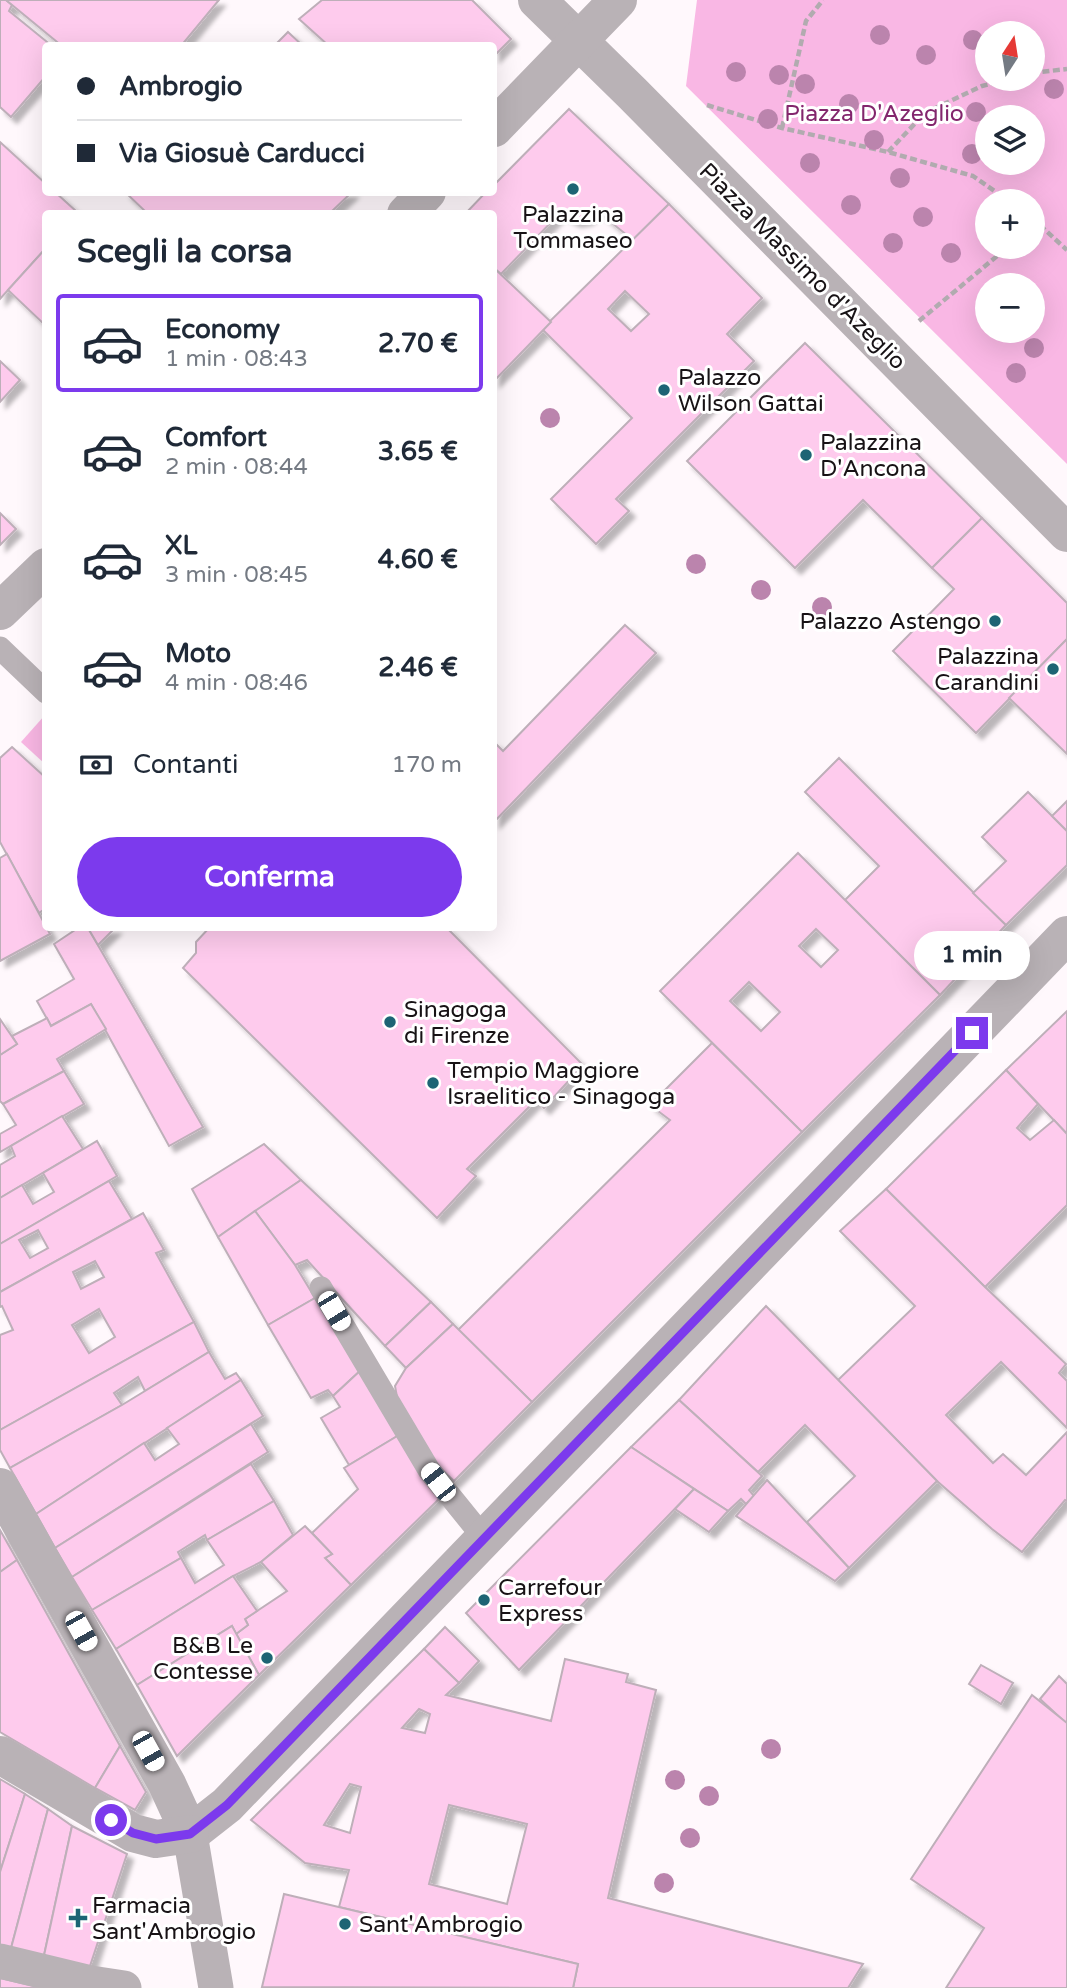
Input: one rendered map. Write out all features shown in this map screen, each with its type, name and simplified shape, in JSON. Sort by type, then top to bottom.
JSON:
[{"type":"street","name":"Piazza Massimo d'Azeglio","points":[[537,0],[1067,533]]},
{"type":"street","points":[[497,125],[618,0]]},
{"type":"street","points":[[410,210],[423,196]]},
{"type":"street","points":[[0,611],[42,571]]},
{"type":"street","points":[[0,1755],[133,1833],[156,1839],[190,1834],[227,1805],[1067,934]]},
{"type":"street","points":[[0,1487],[167,1784],[190,1834],[216,1988]]},
{"type":"street","points":[[0,1961],[107,1986]]},
{"type":"lane","points":[[0,648],[42,688]]},
{"type":"lane","points":[[321,1288],[429,1470],[484,1538]]},
{"type":"path","points":[[782,128],[806,21],[823,0]]},
{"type":"path","points":[[1045,72],[1067,69]]},
{"type":"path","points":[[888,152],[925,113],[975,89]]},
{"type":"path","points":[[703,104],[782,128],[888,152],[973,176],[992,189]]},
{"type":"path","points":[[1045,229],[1067,250]]},
{"type":"path","points":[[913,326],[994,259]]},
{"type":"green space","name":"Piazza D'Azeglio","points":[[697,0],[1067,0],[1067,464],[686,86]]},
{"type":"green space","points":[[42,718],[42,761],[21,742]]},
{"type":"building","points":[[0,0],[6,0],[12,5],[9,11],[47,42],[42,42],[42,81],[11,117],[0,107]]},
{"type":"building","points":[[6,0],[219,0],[184,42],[57,42]]},
{"type":"building","points":[[322,0],[472,0],[511,39],[497,53],[497,42],[325,42],[299,19]]},
{"type":"building","points":[[288,32],[299,42],[278,42]]},
{"type":"building","name":"Palazzina Tommaseo","points":[[569,109],[669,204],[633,240],[597,211],[586,219],[575,221],[560,213],[501,274],[497,271],[497,210],[469,210],[482,196],[497,196],[497,182]]},
{"type":"building","points":[[0,142],[42,180],[42,196],[59,196],[75,210],[42,210],[42,252],[0,299]]},
{"type":"building","points":[[129,196],[348,196],[333,210],[144,210]]},
{"type":"building","name":"Palazzo Wilson Gattai","points":[[669,204],[762,298],[727,334],[754,361],[616,499],[629,511],[596,544],[551,499],[632,418],[542,329]],"holes":[[[625,291],[649,314],[631,331],[608,309]]]},
{"type":"building","points":[[42,252],[42,322],[8,290]]},
{"type":"building","points":[[497,271],[551,322],[497,378]]},
{"type":"building","name":"Palazzina D'Ancona","points":[[805,343],[982,518],[932,568],[863,500],[795,568],[687,461]]},
{"type":"building","points":[[0,361],[20,380],[0,402]]},
{"type":"building","points":[[0,513],[16,529],[0,545]]},
{"type":"building","name":"Palazzo Astengo","points":[[982,518],[1067,603],[1067,639],[976,733],[893,651],[954,589],[932,568]]},
{"type":"building","points":[[625,625],[656,653],[497,819],[497,745],[503,751]]},
{"type":"building","name":"Palazzina Carandini","points":[[1067,639],[1067,754],[1009,698]]},
{"type":"building","points":[[12,747],[42,774],[42,911],[39,913],[0,842],[0,758]]},
{"type":"building","points":[[839,758],[1006,925],[940,995],[845,900],[879,866],[805,792]]},
{"type":"building","points":[[1028,792],[1067,831],[1067,865],[1006,925],[973,893],[1006,861],[982,837]]},
{"type":"building","points":[[1067,801],[1067,831],[1052,816]]},
{"type":"building","points":[[798,853],[940,995],[802,1132],[660,991]],"holes":[[[816,929],[838,950],[821,967],[799,946]],[[749,982],[780,1012],[761,1031],[730,1001]]]},
{"type":"building","points":[[7,854],[42,919],[42,931],[48,931],[50,934],[0,961],[0,858]]},
{"type":"building","points":[[74,931],[90,931],[203,1127],[169,1146],[91,1004],[51,1026],[37,1001],[74,979],[54,944]]},
{"type":"building","points":[[90,931],[112,931],[98,945]]},
{"type":"building","name":"Tempio Maggiore Israelitico - Sinagoga","points":[[206,931],[450,931],[583,1065],[544,1108],[536,1100],[467,1169],[476,1176],[437,1218],[183,968],[196,953],[196,942]]},
{"type":"building","points":[[91,1004],[106,1029],[57,1059],[64,1071],[3,1104],[0,1101],[0,1055],[17,1044],[12,1036],[47,1018],[51,1026]]},
{"type":"building","points":[[1067,1011],[1067,1134],[1006,1070]]},
{"type":"building","points":[[0,1019],[17,1044],[0,1055]]},
{"type":"building","points":[[712,1043],[802,1132],[532,1402],[458,1330],[670,1120],[650,1105]]},
{"type":"building","points":[[1006,1070],[1038,1104],[1017,1128],[1030,1140],[1054,1120],[1067,1134],[1067,1205],[985,1287],[886,1189]]},
{"type":"building","points":[[64,1071],[84,1104],[0,1152],[0,1134],[16,1125],[3,1104]]},
{"type":"building","points":[[62,1116],[83,1149],[0,1198],[0,1165],[15,1156],[11,1146]]},
{"type":"building","points":[[97,1141],[117,1176],[0,1244],[0,1198],[22,1185],[33,1204],[54,1192],[43,1173]]},
{"type":"building","points":[[264,1144],[301,1180],[218,1237],[192,1189]]},
{"type":"building","points":[[301,1180],[431,1302],[385,1346],[307,1260],[295,1265],[255,1211]]},
{"type":"building","points":[[109,1181],[132,1219],[0,1292],[0,1244]],"holes":[[[38,1230],[48,1248],[30,1258],[19,1240]]]},
{"type":"building","points":[[886,1189],[1066,1364],[1059,1373],[1067,1381],[1067,1428],[1001,1362],[946,1415],[993,1463],[1003,1454],[1026,1475],[1067,1432],[1067,1501],[1065,1500],[1022,1552],[937,1481],[838,1380],[915,1306],[840,1231]]},
{"type":"building","points":[[255,1211],[295,1265],[315,1298],[268,1325],[218,1237]]},
{"type":"building","points":[[143,1213],[164,1250],[156,1253],[194,1322],[0,1430],[0,1335],[13,1330],[2,1306],[0,1307],[0,1292]],"holes":[[[95,1261],[104,1277],[81,1289],[73,1272]],[[99,1309],[115,1337],[89,1353],[72,1325]]]},
{"type":"building","points":[[315,1298],[362,1369],[333,1396],[328,1390],[311,1398],[268,1325]]},
{"type":"building","points":[[431,1302],[453,1324],[406,1368],[385,1346]]},
{"type":"building","points":[[766,1306],[937,1481],[849,1568],[807,1522],[855,1476],[805,1425],[758,1472],[679,1400]]},
{"type":"building","points":[[194,1322],[209,1352],[145,1391],[138,1377],[114,1393],[122,1405],[10,1468],[0,1450],[0,1430]]},
{"type":"building","points":[[453,1324],[532,1402],[454,1481],[413,1443],[399,1408],[395,1386],[406,1368]]},
{"type":"building","points":[[209,1352],[225,1379],[236,1373],[241,1380],[36,1514],[10,1468]]},
{"type":"building","points":[[362,1369],[399,1435],[349,1465],[321,1418],[340,1407],[333,1396]]},
{"type":"building","points":[[241,1380],[263,1416],[55,1548],[36,1514],[144,1443],[155,1460],[179,1444],[167,1428]]},
{"type":"building","points":[[679,1400],[762,1476],[749,1490],[754,1496],[746,1504],[741,1499],[728,1511],[631,1447]]},
{"type":"building","points":[[251,1424],[268,1452],[72,1577],[55,1548]]},
{"type":"building","points":[[399,1435],[440,1498],[351,1585],[325,1558],[332,1554],[312,1533],[358,1489],[344,1468]]},
{"type":"building","points":[[631,1447],[694,1489],[519,1670],[466,1613]]},
{"type":"building","points":[[251,1464],[274,1501],[207,1540],[205,1535],[178,1552],[181,1558],[92,1610],[72,1577]]},
{"type":"building","points":[[767,1480],[849,1568],[835,1581],[736,1516]]},
{"type":"building","points":[[694,1489],[728,1511],[709,1532],[675,1509]]},
{"type":"building","points":[[274,1501],[293,1535],[261,1562],[233,1576],[116,1649],[92,1610],[181,1558],[195,1583],[224,1565],[207,1540]]},
{"type":"building","points":[[305,1526],[332,1554],[325,1558],[351,1585],[259,1675],[236,1634],[248,1625],[245,1619],[287,1591],[261,1562]]},
{"type":"building","points":[[0,1530],[17,1560],[0,1572]]},
{"type":"building","points":[[17,1560],[120,1746],[95,1788],[0,1732],[0,1572]]},
{"type":"building","points":[[233,1576],[257,1611],[245,1619],[248,1625],[236,1634],[232,1626],[137,1685],[116,1649]]},
{"type":"building","points":[[232,1626],[259,1675],[177,1756],[137,1685]]},
{"type":"building","points":[[445,1627],[479,1661],[459,1683],[424,1649]]},
{"type":"building","points":[[424,1649],[459,1683],[446,1695],[551,1721],[565,1659],[628,1674],[626,1682],[656,1690],[608,1898],[863,1964],[848,1988],[573,1988],[578,1964],[339,1907],[349,1870],[305,1863],[251,1820]],"holes":[[[419,1709],[430,1714],[425,1733],[402,1728]],[[350,1784],[361,1787],[350,1833],[324,1825]],[[449,1805],[527,1824],[507,1904],[429,1884]]]},
{"type":"building","points":[[981,1665],[1013,1683],[1001,1704],[969,1684]]},
{"type":"building","points":[[1059,1676],[1067,1684],[1067,1724],[1040,1699]]},
{"type":"building","points":[[1032,1695],[1067,1723],[1067,1988],[946,1988],[984,1928],[911,1879]]},
{"type":"building","points":[[120,1746],[146,1792],[135,1810],[95,1788]]},
{"type":"building","points":[[0,1779],[25,1794],[0,1872]]},
{"type":"building","points":[[25,1794],[48,1809],[10,1952],[0,1950],[0,1872]]},
{"type":"building","points":[[48,1809],[72,1826],[43,1960],[10,1952]]},
{"type":"building","points":[[72,1826],[127,1854],[89,1969],[43,1960]]},
{"type":"building","name":"Sant'Ambrogio","points":[[284,1894],[578,1964],[573,1988],[262,1987]]},
{"type":"building","points":[[0,1978],[43,1988],[0,1988]]},
{"type":"place","name":"Palazzina Tommaseo","points":[[573,189]]},
{"type":"place","name":"Palazzo Wilson Gattai","points":[[664,390]]},
{"type":"place","name":"Palazzina D'Ancona","points":[[806,455]]},
{"type":"place","name":"Palazzo Astengo","points":[[995,621]]},
{"type":"place","name":"Palazzina Carandini","points":[[1053,669]]},
{"type":"place","name":"Sinagoga di Firenze","points":[[390,1022]]},
{"type":"place","name":"Tempio Maggiore Israelitico - Sinagoga","points":[[433,1083]]},
{"type":"place","name":"Carrefour Express","points":[[484,1600]]},
{"type":"place","name":"B&B Le Contesse","points":[[267,1658]]},
{"type":"place","name":"Farmacia Sant'Ambrogio","points":[[78,1918]]},
{"type":"place","name":"Sant'Ambrogio","points":[[345,1924]]},
{"type":"route","points":[[111,1820],[142,1837],[156,1839],[190,1834],[227,1805],[972,1033]]}]
